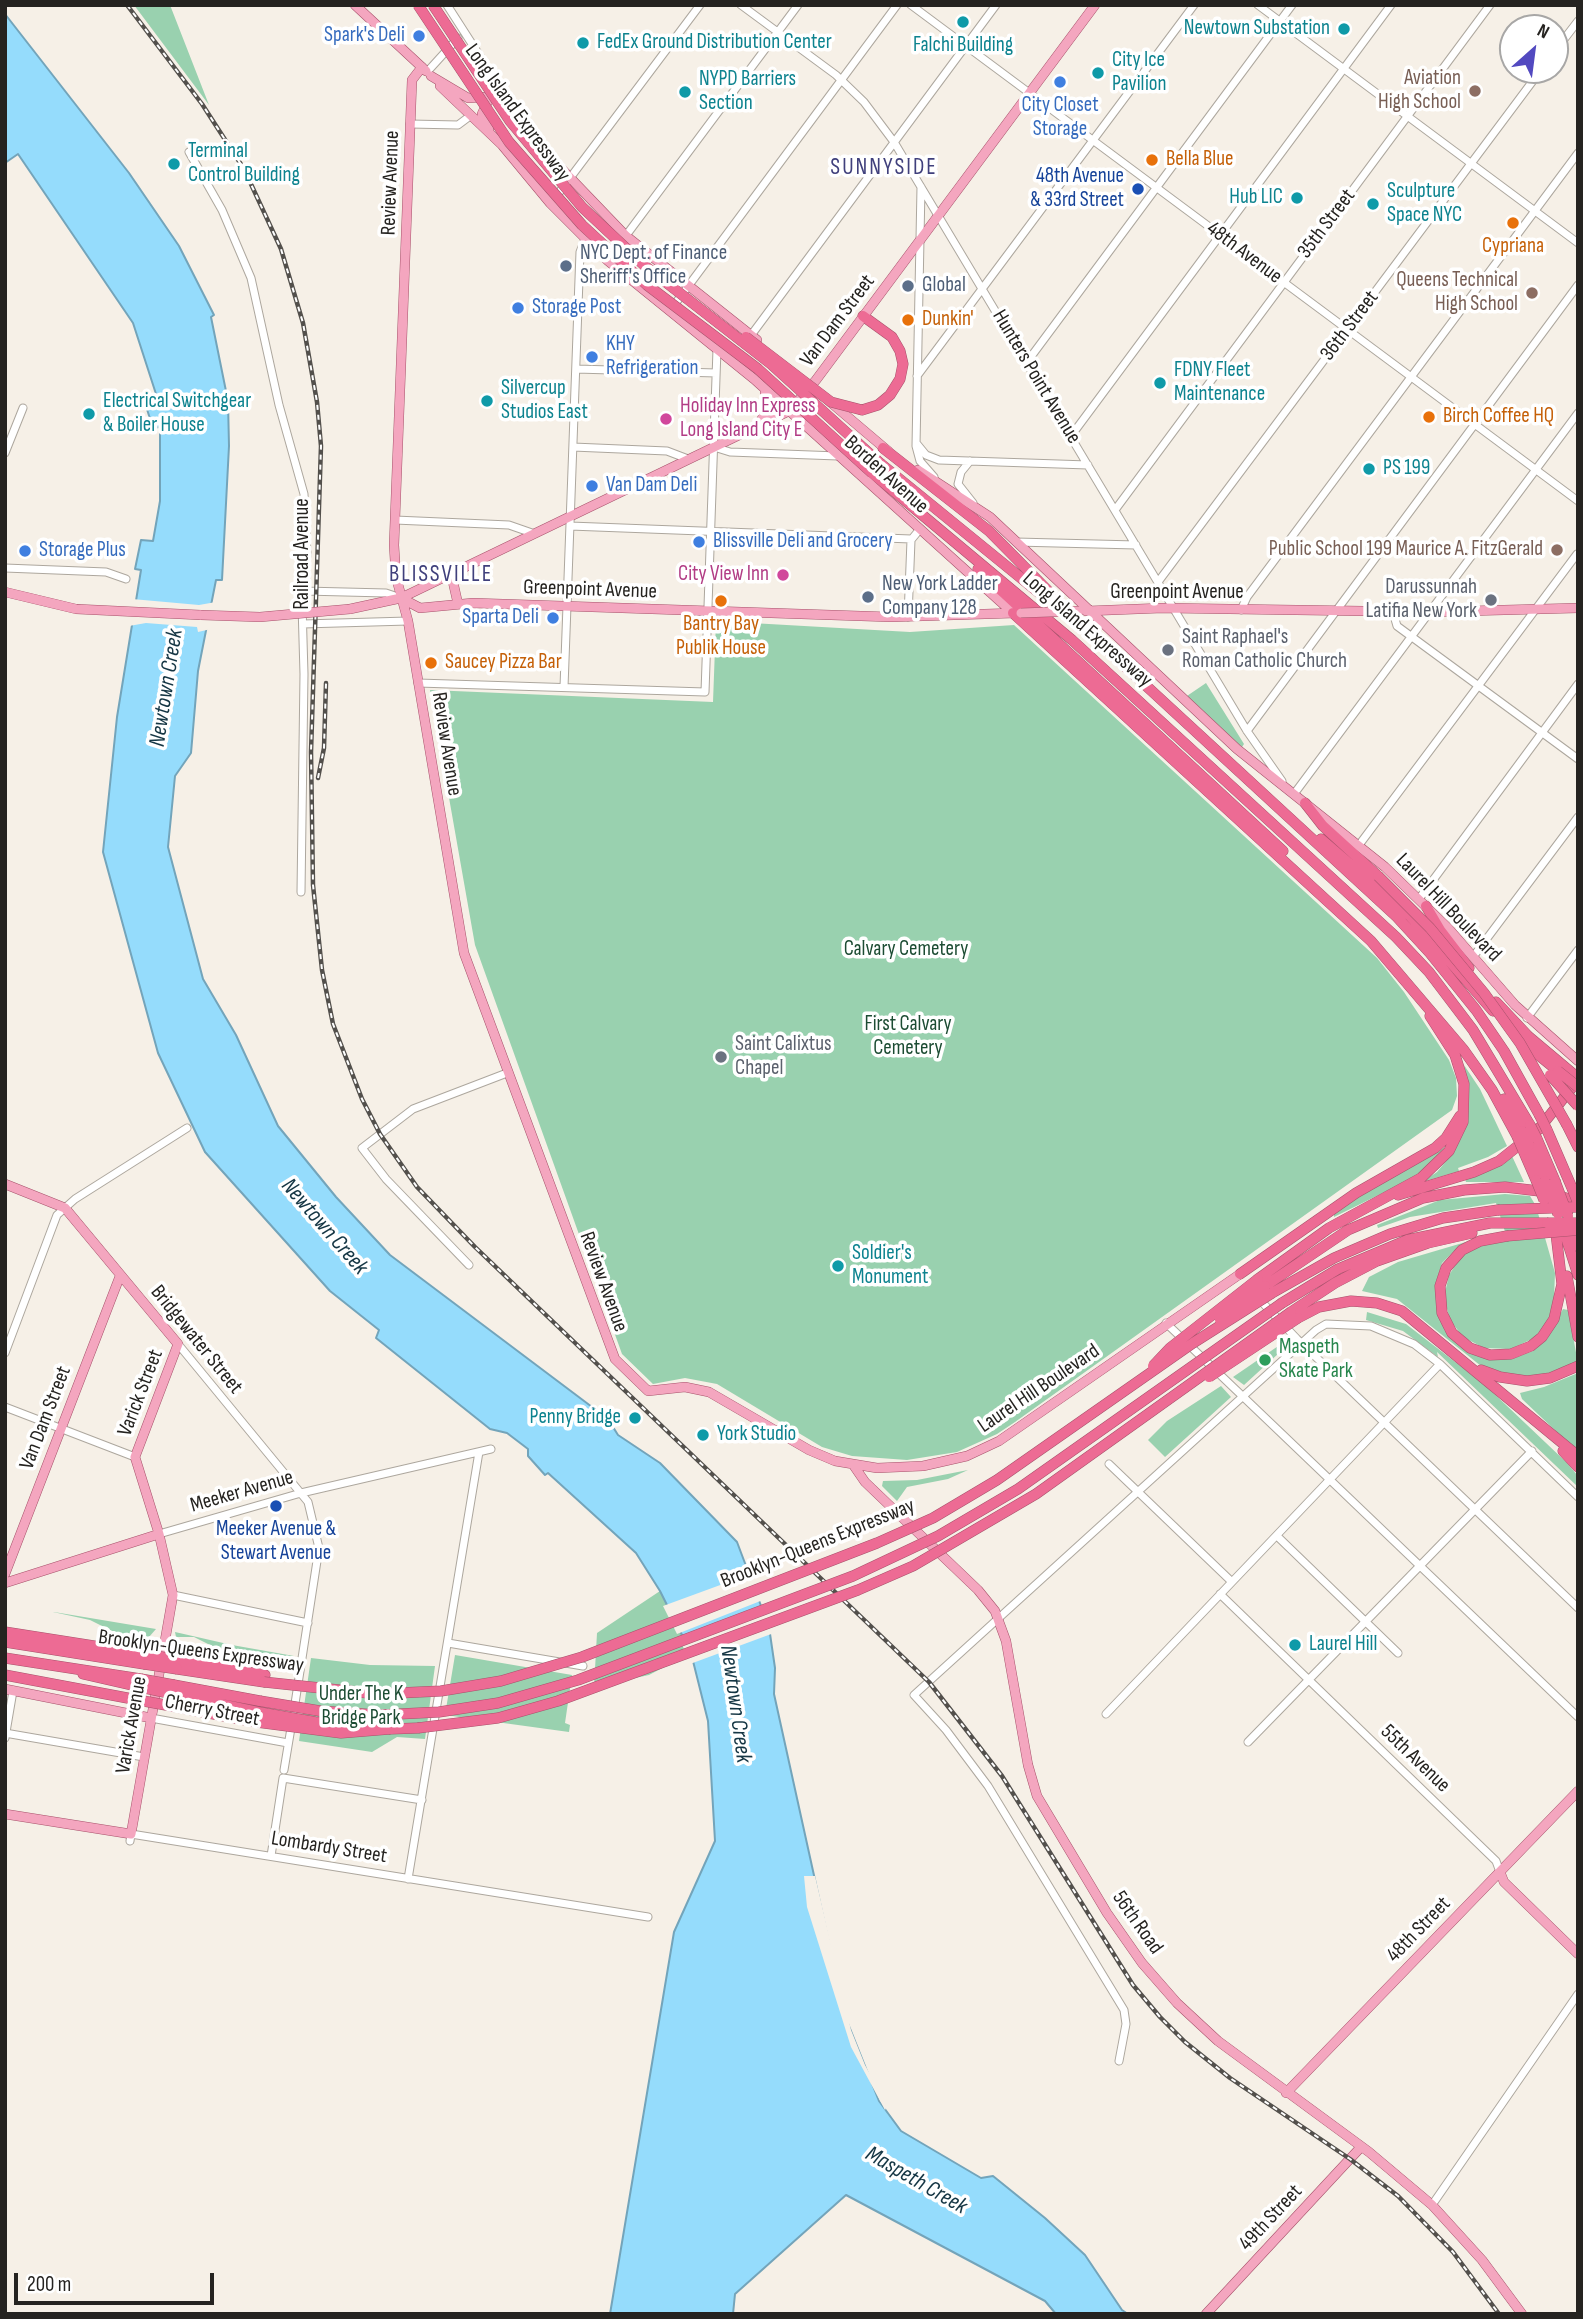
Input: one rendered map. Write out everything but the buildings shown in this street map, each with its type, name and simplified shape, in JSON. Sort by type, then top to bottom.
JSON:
[{"type":"highway","name":"Long Island Expressway","points":[[418,5],[509,142],[582,225],[647,285],[758,369],[872,473],[1072,640],[1396,937],[1466,1020],[1499,1069],[1545,1180],[1578,1246]]},
{"type":"highway","name":"Long Island Expressway","points":[[433,5],[510,121],[567,191],[632,255],[761,355],[881,464],[1091,635],[1397,917],[1438,962],[1497,1041],[1547,1130],[1578,1204]]},
{"type":"highway","points":[[701,311],[762,346],[831,402],[862,410],[878,405],[890,395],[902,368],[900,351],[892,337],[863,316]]},
{"type":"highway","points":[[883,448],[989,531],[1091,635]]},
{"type":"highway","points":[[952,540],[991,582],[1270,838],[1308,882]]},
{"type":"highway","points":[[1017,613],[1388,959],[1471,1059],[1523,1130],[1545,1180],[1544,1200],[1564,1257],[1578,1338]]},
{"type":"highway","points":[[1305,803],[1322,825],[1430,928],[1484,993],[1520,1044],[1578,1147]]},
{"type":"highway","points":[[1282,809],[1339,853],[1410,916],[1492,1010],[1533,1052],[1578,1087]]},
{"type":"highway","points":[[1423,902],[1440,930],[1499,1007],[1558,1071],[1578,1106]]},
{"type":"highway","points":[[1265,1286],[1309,1241],[1421,1178],[1439,1164],[1457,1139],[1464,1106],[1463,1077],[1455,1055],[1388,959]]},
{"type":"highway","points":[[1362,1209],[1474,1172],[1499,1161],[1538,1130],[1578,1079],[1558,1071]]},
{"type":"highway","points":[[1240,1274],[1356,1193],[1435,1148],[1450,1133],[1464,1106]]},
{"type":"highway","points":[[1135,1384],[1170,1348],[1348,1230],[1423,1198],[1464,1190],[1504,1187],[1546,1192],[1578,1204]]},
{"type":"highway","name":"Brooklyn-Queens Expressway","points":[[5,1642],[145,1659],[329,1690],[391,1694],[465,1688],[547,1669],[922,1524],[1007,1474],[1193,1343],[1265,1286],[1390,1234],[1443,1218],[1498,1210],[1578,1204]]},
{"type":"highway","points":[[1563,1215],[1578,1275]]},
{"type":"highway","name":"Brooklyn-Queens Expressway","points":[[1294,1315],[1349,1275],[1401,1252],[1450,1237],[1547,1223],[1578,1223]]},
{"type":"highway","name":"Brooklyn-Queens Expressway","points":[[174,1690],[320,1711],[379,1715],[439,1712],[498,1703],[578,1680],[853,1576],[938,1536],[1018,1489],[1282,1303],[1338,1269],[1394,1245],[1457,1228],[1505,1229]]},
{"type":"highway","points":[[1556,1234],[1562,1284],[1554,1319],[1542,1337],[1531,1346],[1511,1354],[1490,1355],[1470,1348],[1452,1333],[1442,1313],[1440,1286],[1446,1268],[1462,1250],[1505,1229],[1578,1230]]},
{"type":"highway","points":[[5,1675],[171,1706],[341,1733],[472,1722],[546,1705],[859,1590],[929,1558],[990,1524],[1294,1315],[1342,1301],[1385,1305],[1416,1320],[1578,1456]]},
{"type":"highway","points":[[1468,1364],[1500,1377],[1528,1381],[1550,1378],[1578,1366]]},
{"type":"highway","points":[[1540,1425],[1578,1467]]},
{"type":"highway","points":[[5,1632],[145,1659]]},
{"type":"highway","points":[[5,1658],[69,1669],[98,1679],[174,1690],[257,1718]]},
{"type":"main road","name":"Borden Avenue","points":[[355,5],[494,137],[550,203],[607,260],[732,361],[1017,613]]},
{"type":"main road","name":"Van Dam Street","points":[[401,598],[789,411],[811,386],[1095,5]]},
{"type":"main road","name":"Borden Avenue","points":[[427,72],[465,97],[491,96]]},
{"type":"main road","name":"Review Avenue","points":[[427,72],[413,78],[394,561],[408,621],[462,947],[607,1343],[617,1363],[646,1390]]},
{"type":"main road","name":"Borden Avenue","points":[[500,89],[570,179],[626,236],[688,288],[751,335],[883,448],[976,506],[1016,542],[1083,611],[1237,749],[1287,787]]},
{"type":"main road","points":[[470,116],[500,89]]},
{"type":"main road","points":[[491,96],[482,114],[494,137]]},
{"type":"main road","points":[[757,428],[766,411],[765,390]]},
{"type":"main road","points":[[451,573],[457,604]]},
{"type":"main road","name":"Greenpoint Avenue","points":[[5,592],[88,610],[236,617],[350,609],[401,598],[420,608],[457,604],[567,606],[908,617],[1174,609],[1430,612],[1578,608]]},
{"type":"main road","name":"Laurel Hill Boulevard","points":[[1287,787],[1359,845],[1423,902],[1527,1018],[1578,1061]]},
{"type":"main road","points":[[5,1184],[65,1208]]},
{"type":"main road","name":"Bridgewater Street","points":[[65,1208],[178,1344]]},
{"type":"main road","name":"Laurel Hill Boulevard","points":[[646,1390],[650,1392],[685,1387],[709,1392],[809,1450],[854,1466],[923,1466],[975,1452],[1006,1436],[1240,1274]]},
{"type":"main road","name":"Van Dam Street","points":[[5,1574],[120,1276]]},
{"type":"main road","name":"Varick Street","points":[[159,1534],[135,1457],[178,1344]]},
{"type":"main road","name":"56th Road","points":[[854,1466],[866,1482],[982,1594],[999,1618],[1006,1641],[1030,1775],[1045,1812],[1114,1924],[1160,1984],[1218,2041],[1361,2147],[1432,2205],[1482,2260],[1522,2314]]},
{"type":"main road","name":"Meeker Avenue","points":[[5,1583],[159,1534]]},
{"type":"main road","name":"Varick Avenue","points":[[130,1837],[173,1595],[159,1534]]},
{"type":"main road","name":"Cherry Street","points":[[9,1690],[150,1718]]},
{"type":"main road","name":"48th Street","points":[[1286,2093],[1578,1791]]},
{"type":"main road","name":"Lombardy Street","points":[[5,1814],[130,1837]]},
{"type":"main road","name":"55th Avenue","points":[[1500,1872],[1504,1882],[1578,1954]]},
{"type":"main road","name":"49th Street","points":[[1206,2314],[1361,2147]]},
{"type":"street","name":"Borden Avenue","points":[[447,5],[500,89]]},
{"type":"street","points":[[550,203],[700,5]]},
{"type":"street","name":"Hunters Point Avenue","points":[[741,5],[841,80],[894,142],[984,288],[1247,731],[1287,787]]},
{"type":"street","points":[[607,260],[798,5]]},
{"type":"street","points":[[670,312],[897,5]]},
{"type":"street","name":"48th Avenue","points":[[911,5],[1578,501]]},
{"type":"street","points":[[732,361],[996,5]]},
{"type":"street","points":[[917,376],[1194,5]]},
{"type":"street","points":[[1258,5],[1578,243]]},
{"type":"street","points":[[1027,362],[1293,5]]},
{"type":"street","points":[[1071,436],[1391,5]]},
{"type":"street","name":"35th Street","points":[[1115,510],[1490,5]]},
{"type":"street","name":"Review Avenue","points":[[427,72],[463,32]]},
{"type":"street","name":"36th Street","points":[[1158,583],[1530,84]]},
{"type":"street","points":[[411,124],[458,125],[470,116]]},
{"type":"street","name":"Railroad Avenue","points":[[189,152],[234,234],[257,298],[279,405],[304,494],[307,554],[303,624],[301,892]]},
{"type":"street","points":[[1241,610],[1247,597],[1578,153]]},
{"type":"street","points":[[921,186],[916,442],[923,464],[956,495]]},
{"type":"street","points":[[564,687],[580,251],[585,239]]},
{"type":"street","points":[[1247,731],[1578,285]]},
{"type":"street","points":[[418,684],[705,692],[717,349]]},
{"type":"street","points":[[576,369],[716,373]]},
{"type":"street","points":[[5,453],[23,408]]},
{"type":"street","points":[[1294,794],[1578,413]]},
{"type":"street","points":[[916,442],[923,452],[932,458],[1088,465]]},
{"type":"street","points":[[573,447],[667,451],[688,458]]},
{"type":"street","points":[[713,447],[730,452],[838,456]]},
{"type":"street","name":"Borden Avenue","points":[[970,461],[959,475],[958,484],[976,506]]},
{"type":"street","points":[[395,520],[509,525],[533,533]]},
{"type":"street","points":[[570,526],[911,539]]},
{"type":"street","points":[[908,617],[911,539],[920,528]]},
{"type":"street","points":[[1016,542],[1136,545]]},
{"type":"street","points":[[1359,845],[1577,555]]},
{"type":"street","points":[[5,568],[106,572],[126,579]]},
{"type":"street","name":"Greenpoint Avenue","points":[[304,591],[386,593],[401,598]]},
{"type":"street","points":[[1393,612],[1395,625],[1578,759]]},
{"type":"street","points":[[303,624],[408,621]]},
{"type":"street","points":[[1423,902],[1578,684]]},
{"type":"street","points":[[1473,957],[1578,817]]},
{"type":"street","points":[[1527,1018],[1578,950]]},
{"type":"street","points":[[468,1265],[386,1179],[362,1148],[413,1109],[507,1073]]},
{"type":"street","points":[[5,1353],[57,1215],[187,1128]]},
{"type":"street","points":[[1240,1274],[1272,1314],[1578,1608]]},
{"type":"street","points":[[1166,1323],[1578,1717]]},
{"type":"street","points":[[1119,2061],[1126,2024],[1123,2008],[988,1786],[946,1730],[914,1695],[1323,1325],[1360,1324],[1398,1335],[1440,1364],[1578,1497]]},
{"type":"street","name":"Bridgewater Street","points":[[178,1344],[308,1502],[319,1548],[271,1856]]},
{"type":"street","points":[[1106,1714],[1440,1364]]},
{"type":"street","points":[[5,1407],[135,1457]]},
{"type":"street","name":"Meeker Avenue","points":[[159,1534],[301,1493],[491,1449]]},
{"type":"street","points":[[1248,1742],[1532,1451]]},
{"type":"street","points":[[408,1878],[479,1452]]},
{"type":"street","points":[[1109,1464],[1233,1582]]},
{"type":"street","points":[[1276,1536],[1398,1653]]},
{"type":"street","name":"55th Avenue","points":[[1220,1594],[1496,1861],[1500,1872]]},
{"type":"street","points":[[173,1595],[308,1623]]},
{"type":"street","points":[[448,1643],[583,1666]]},
{"type":"street","points":[[9,1690],[6,1735],[144,1757]]},
{"type":"street","name":"Cherry Street","points":[[150,1718],[288,1743]]},
{"type":"street","points":[[435,1721],[465,1726]]},
{"type":"street","points":[[283,1774],[422,1800]]},
{"type":"street","name":"Lombardy Street","points":[[130,1837],[271,1856],[648,1917]]},
{"type":"street","points":[[1432,2205],[1578,1994]]},
{"type":"green space","points":[[134,5],[170,5],[209,105]]},
{"type":"green space","name":"Calvary Cemetery","points":[[716,621],[910,632],[1014,625],[1377,958],[1404,992],[1449,1060],[1456,1078],[1457,1096],[1452,1110],[1015,1422],[997,1434],[957,1452],[907,1460],[852,1456],[822,1447],[717,1384],[685,1378],[653,1384],[622,1354],[475,945],[430,690],[713,702]]},
{"type":"green space","points":[[1206,683],[1244,744],[1242,747],[1184,698]]},
{"type":"green space","points":[[1464,1065],[1480,1089],[1507,1146],[1488,1157],[1458,1168],[1459,1171],[1422,1182],[1437,1172],[1453,1153],[1466,1121],[1469,1089]]},
{"type":"green space","points":[[1447,1146],[1434,1163],[1415,1177],[1334,1217],[1334,1212],[1359,1196]]},
{"type":"green space","points":[[1512,1156],[1524,1182],[1466,1182],[1465,1179]]},
{"type":"green space","points":[[1505,1194],[1530,1196],[1536,1206],[1555,1273],[1554,1298],[1548,1322],[1534,1338],[1511,1349],[1484,1348],[1463,1337],[1450,1320],[1444,1297],[1449,1275],[1462,1255],[1483,1244],[1507,1238],[1496,1203],[1410,1217],[1378,1228],[1377,1225],[1440,1200]]},
{"type":"green space","points":[[1476,1239],[1454,1251],[1442,1263],[1436,1283],[1436,1301],[1445,1331],[1460,1346],[1480,1357],[1512,1359],[1533,1351],[1547,1339],[1563,1309],[1568,1310],[1578,1363],[1557,1375],[1528,1379],[1486,1370],[1397,1299],[1362,1291],[1369,1277],[1398,1262]]},
{"type":"green space","points":[[1367,1312],[1406,1324],[1485,1385],[1566,1462],[1578,1476],[1578,1487],[1437,1352],[1438,1357],[1403,1331],[1366,1320]]},
{"type":"green space","name":"Maspeth Skate Park","points":[[1287,1340],[1290,1343],[1244,1385],[1233,1377]]},
{"type":"green space","points":[[1578,1373],[1578,1452],[1522,1399],[1520,1393],[1544,1387]]},
{"type":"green space","points":[[1221,1386],[1231,1397],[1165,1457],[1148,1440],[1167,1421]]},
{"type":"green space","points":[[968,1470],[948,1479],[907,1487],[897,1501],[882,1486],[883,1481],[917,1480]]},
{"type":"green space","points":[[660,1591],[691,1653],[649,1675],[594,1687],[597,1633]]},
{"type":"green space","points":[[53,1612],[156,1629],[149,1637],[116,1633],[90,1620]]},
{"type":"green space","points":[[175,1632],[294,1656],[288,1658],[222,1651],[194,1637],[176,1637]]},
{"type":"green space","name":"Under The K Bridge Park","points":[[455,1655],[572,1675],[565,1723],[570,1725],[569,1732],[445,1715]]},
{"type":"green space","name":"Under The K Bridge Park","points":[[311,1658],[370,1665],[435,1666],[425,1739],[397,1737],[372,1752],[299,1741]]},
{"type":"water","points":[[5,14],[129,173],[179,246],[214,315],[211,317],[228,401],[229,446],[222,580],[216,580],[198,671],[191,753],[175,776],[168,847],[203,979],[236,1035],[278,1126],[336,1197],[390,1255],[608,1419],[618,1435],[660,1463],[737,1542],[769,1627],[775,1668],[774,1694],[845,2016],[879,2101],[901,2131],[981,2178],[993,2176],[1045,2218],[1085,2255],[1122,2310],[1128,2314],[1056,2314],[1045,2301],[846,2195],[735,2294],[733,2314],[610,2314],[674,1932],[715,1841],[708,1721],[691,1653],[660,1591],[636,1553],[548,1473],[545,1475],[528,1456],[528,1449],[507,1433],[490,1429],[376,1338],[379,1330],[330,1291],[205,1152],[158,1053],[103,852],[117,717],[141,570],[135,569],[141,540],[153,541],[160,501],[160,427],[153,428],[144,400],[156,394],[133,323],[18,154],[5,163]]},
{"type":"pier","points":[[132,599],[199,605],[216,602],[211,629],[198,632],[197,627],[146,623],[129,626]]},
{"type":"pier","points":[[753,1573],[763,1600],[677,1634],[663,1606]]},
{"type":"pier","points":[[765,1604],[774,1633],[690,1664],[679,1637]]},
{"type":"pier","points":[[804,1876],[815,1876],[851,2030],[865,2065],[887,2106],[885,2110],[851,2047],[807,1907]]},
{"type":"railway","points":[[127,5],[202,104],[244,169],[281,249],[303,323],[317,402],[321,446],[311,752],[313,885],[322,970],[333,1024],[362,1099],[380,1134],[417,1187],[475,1247],[929,1682],[1002,1776],[1133,1985],[1160,2017],[1185,2042],[1230,2078],[1350,2159],[1398,2196],[1453,2252],[1499,2314]]},
{"type":"railway","points":[[318,778],[324,748],[326,683]]},
{"type":"place","name":"Falchi Building","points":[[963,22]]},
{"type":"place","name":"Newtown Substation","points":[[1344,29]]},
{"type":"place","name":"Spark's Deli","points":[[419,36]]},
{"type":"place","name":"FedEx Ground Distribution Center","points":[[583,43]]},
{"type":"place","name":"City Ice Pavilion","points":[[1098,73]]},
{"type":"place","name":"City Closet Storage","points":[[1060,82]]},
{"type":"place","name":"Aviation High School","points":[[1475,91]]},
{"type":"place","name":"NYPD Barriers Section","points":[[685,92]]},
{"type":"place","name":"Bella Blue","points":[[1152,160]]},
{"type":"place","name":"Terminal Control Building","points":[[174,164]]},
{"type":"place","name":"48th Avenue & 33rd Street","points":[[1138,189]]},
{"type":"place","name":"Hub LIC","points":[[1297,198]]},
{"type":"place","name":"Sculpture Space NYC","points":[[1373,204]]},
{"type":"place","name":"Cypriana","points":[[1513,223]]},
{"type":"place","name":"NYC Dept. of Finance Sheriff's Office","points":[[566,266]]},
{"type":"place","name":"Global","points":[[908,286]]},
{"type":"place","name":"Queens Technical High School","points":[[1532,293]]},
{"type":"place","name":"Storage Post","points":[[518,308]]},
{"type":"place","name":"Dunkin'","points":[[908,320]]},
{"type":"place","name":"KHY Refrigeration","points":[[592,357]]},
{"type":"place","name":"FDNY Fleet Maintenance","points":[[1160,383]]},
{"type":"place","name":"Silvercup Studios East","points":[[487,401]]},
{"type":"place","name":"Electrical Switchgear & Boiler House","points":[[89,414]]},
{"type":"place","name":"Birch Coffee HQ","points":[[1429,417]]},
{"type":"place","name":"Holiday Inn Express Long Island City E","points":[[666,419]]},
{"type":"place","name":"PS 199","points":[[1369,469]]},
{"type":"place","name":"Van Dam Deli","points":[[592,486]]},
{"type":"place","name":"Blissville Deli and Grocery","points":[[699,542]]},
{"type":"place","name":"Public School 199 Maurice A. FitzGerald","points":[[1557,550]]},
{"type":"place","name":"Storage Plus","points":[[25,551]]},
{"type":"place","name":"City View Inn","points":[[783,575]]},
{"type":"place","name":"New York Ladder Company 128","points":[[868,597]]},
{"type":"place","name":"Darussunnah Latifia New York","points":[[1491,600]]},
{"type":"place","name":"Bantry Bay Publik House","points":[[721,601]]},
{"type":"place","name":"Sparta Deli","points":[[553,618]]},
{"type":"place","name":"Saint Raphael's Roman Catholic Church","points":[[1168,650]]},
{"type":"place","name":"Saucey Pizza Bar","points":[[431,663]]},
{"type":"place","name":"Saint Calixtus Chapel","points":[[721,1057]]},
{"type":"place","name":"Soldier's Monument","points":[[838,1266]]},
{"type":"place","name":"Maspeth Skate Park","points":[[1265,1360]]},
{"type":"place","name":"Penny Bridge","points":[[635,1418]]},
{"type":"place","name":"York Studio","points":[[703,1435]]},
{"type":"place","name":"Meeker Avenue & Stewart Avenue","points":[[276,1506]]},
{"type":"place","name":"Laurel Hill","points":[[1295,1645]]},
{"type":"district","name":"SUNNYSIDE","points":[[884,168]]},
{"type":"district","name":"BLISSVILLE","points":[[441,575]]},
{"type":"water label","name":"Newtown Creek","points":[[167,688]]},
{"type":"water label","name":"Newtown Creek","points":[[324,1227]]},
{"type":"water label","name":"Newtown Creek","points":[[735,1704]]},
{"type":"water label","name":"Maspeth Creek","points":[[916,2181]]},
{"type":"park label","name":"First Calvary Cemetery","points":[[908,1037]]}]
